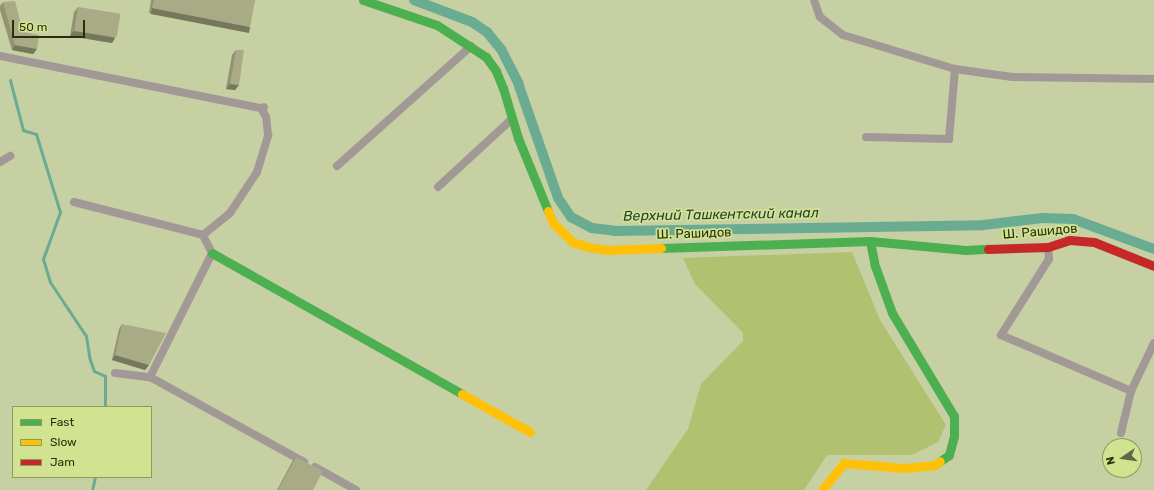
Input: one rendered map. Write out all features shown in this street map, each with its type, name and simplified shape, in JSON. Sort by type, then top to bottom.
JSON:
[{"type":"street","name":"Ш. Рашидов","points":[[363,0],[437,25],[486,57],[496,71],[537,188],[554,223],[563,234],[578,244],[606,250],[870,241],[966,250],[1048,247],[1070,240],[1094,242],[1154,266]]},
{"type":"street","points":[[814,0],[820,17],[843,35],[955,69],[1012,77],[1154,79]]},
{"type":"street","points":[[337,166],[471,46]]},
{"type":"street","points":[[0,56],[263,108],[266,117],[268,135],[257,172],[230,213],[204,235]]},
{"type":"street","points":[[866,136],[949,139],[955,69]]},
{"type":"street","points":[[438,187],[512,119]]},
{"type":"street","points":[[0,162],[10,156]]},
{"type":"street","points":[[74,202],[204,235]]},
{"type":"street","points":[[204,235],[212,254],[530,432]]},
{"type":"street","points":[[822,490],[844,463],[903,468],[935,465],[949,456],[954,436],[954,416],[892,313],[875,266],[870,241]]},
{"type":"street","points":[[1048,247],[1049,259],[1001,335],[1131,391]]},
{"type":"street","points":[[150,377],[212,254]]},
{"type":"street","points":[[1121,433],[1131,391],[1154,343]]},
{"type":"street","points":[[115,373],[150,377],[347,488],[356,490]]},
{"type":"green space","points":[[852,252],[880,320],[946,425],[938,442],[912,455],[827,455],[804,490],[646,490],[688,429],[701,384],[743,341],[743,333],[695,284],[683,258]]},
{"type":"building","points":[[154,0],[255,0],[250,27],[152,8]]},
{"type":"building","points":[[15,1],[23,32],[39,35],[37,49],[15,45],[3,2]]},
{"type":"building","points":[[78,7],[120,14],[117,37],[74,31]]},
{"type":"building","points":[[236,50],[244,50],[239,85],[230,84]]},
{"type":"building","points":[[122,324],[166,333],[149,365],[115,355]]},
{"type":"building","points":[[296,457],[323,471],[313,490],[278,490]]},
{"type":"waterway","name":"Верхний Ташкентский канал","points":[[414,0],[472,22],[487,32],[501,49],[518,83],[558,198],[571,217],[592,228],[615,231],[983,225],[1043,218],[1073,219],[1154,249]]},
{"type":"waterway","points":[[10,80],[23,130],[36,134],[60,212],[43,259],[50,282],[86,336],[90,360],[94,371],[105,376],[105,406]]},
{"type":"waterway","points":[[92,490],[95,478]]},
{"type":"traffic: fast","points":[[363,0],[437,25],[486,57],[496,71],[503,88],[518,138],[548,211]]},
{"type":"traffic: fast","points":[[661,248],[870,241],[966,250],[988,249]]},
{"type":"traffic: fast","points":[[870,241],[875,266],[892,313],[954,416],[954,436],[949,455],[940,461]]},
{"type":"traffic: fast","points":[[212,253],[462,394]]},
{"type":"traffic: slow","points":[[548,211],[553,223],[573,242],[588,247],[606,250],[661,248]]},
{"type":"traffic: slow","points":[[462,394],[530,432]]},
{"type":"traffic: slow","points":[[822,490],[844,463],[903,468],[935,465],[940,461]]},
{"type":"traffic: jam","points":[[988,249],[1048,247],[1070,240],[1094,242],[1154,266]]}]
